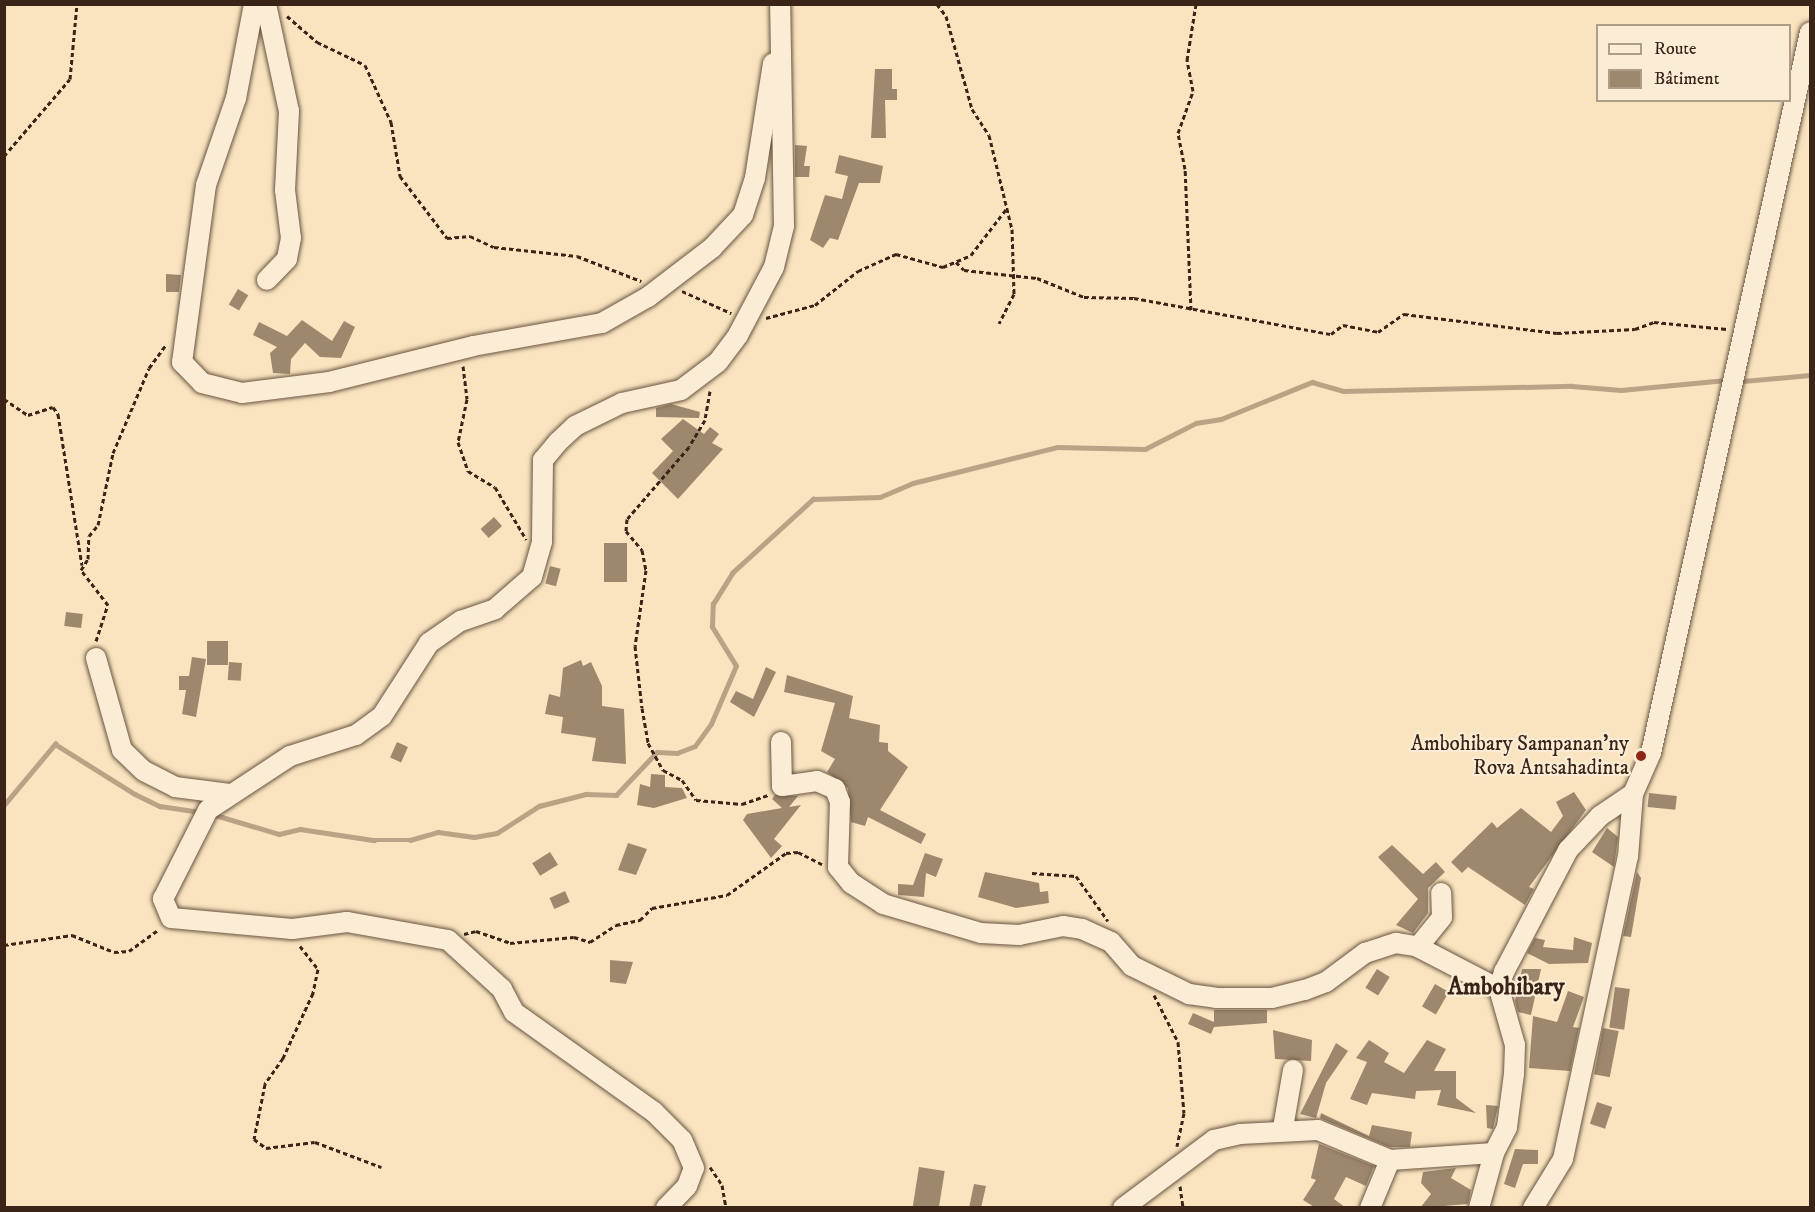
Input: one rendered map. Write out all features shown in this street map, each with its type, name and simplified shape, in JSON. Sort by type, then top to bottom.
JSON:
[{"type":"street","points":[[254,4],[236,98],[206,185],[182,362],[202,383],[242,393],[329,382],[452,350],[602,323],[670,281],[742,215],[755,178],[768,74],[778,49]]},
{"type":"street","points":[[666,1208],[687,1186],[694,1168],[682,1140],[654,1112],[514,1012],[502,989],[448,940],[347,922],[292,929],[171,918],[163,899],[208,810],[290,756],[356,735],[382,716],[429,643],[461,621],[508,600],[532,578],[542,541],[543,460],[558,442],[575,426],[622,403],[681,390],[718,362],[747,319],[774,267],[784,226],[778,49],[780,4]]},
{"type":"street","points":[[267,280],[287,259],[291,238],[285,190],[289,111],[274,8]]},
{"type":"street","points":[[1533,1208],[1563,1159],[1628,857],[1633,794],[1651,753],[1746,331],[1810,32]]},
{"type":"street","points":[[96,658],[122,750],[144,771],[175,787],[230,794]]},
{"type":"street","points":[[781,742],[782,786],[817,781],[835,789],[840,801],[838,867],[851,883],[883,904],[981,933],[1019,935],[1063,926],[1082,929],[1111,942],[1143,971],[1189,994],[1272,998],[1326,982],[1365,953],[1396,943],[1418,947],[1499,989]]},
{"type":"street","points":[[1479,1208],[1494,1153],[1507,1127],[1515,1045],[1499,989],[1568,850],[1600,816],[1633,794]]},
{"type":"street","points":[[1418,947],[1442,917],[1441,893]]},
{"type":"street","points":[[1282,1128],[1293,1070]]},
{"type":"street","points":[[1123,1208],[1214,1140],[1282,1128],[1318,1130],[1390,1160],[1494,1153]]},
{"type":"street","points":[[1370,1208],[1390,1160]]},
{"type":"path","points":[[4,156],[70,79],[77,4]]},
{"type":"path","points":[[937,4],[946,16],[972,109],[989,135],[1007,208],[1014,294],[999,323]]},
{"type":"path","points":[[1191,310],[1185,169],[1178,134],[1193,91],[1187,60],[1196,4]]},
{"type":"path","points":[[274,8],[317,42],[365,65],[391,122],[400,176],[447,238],[470,236],[495,247],[577,256],[638,281],[670,281],[704,303],[747,319],[814,305],[858,271],[896,254],[943,267],[956,262],[981,249],[1007,208]]},
{"type":"path","points":[[956,262],[964,270],[1014,275],[1084,297],[1134,298],[1331,334],[1343,324],[1378,332],[1404,314],[1557,333],[1625,330],[1654,322],[1746,331]]},
{"type":"path","points":[[82,565],[106,499],[113,453],[149,368],[169,340]]},
{"type":"path","points":[[452,350],[466,379],[458,432],[468,471],[495,487],[536,555],[536,564]]},
{"type":"path","points":[[718,362],[720,375],[709,392],[705,420],[670,474],[636,504],[627,519],[626,531],[642,550],[646,570],[635,646],[642,708],[648,743],[663,770],[682,780],[696,800],[752,803],[782,786]]},
{"type":"path","points":[[4,399],[28,415],[53,407],[58,414],[82,565],[108,605],[96,632],[96,658]]},
{"type":"path","points":[[448,940],[476,931],[510,942],[574,937],[590,942],[616,925],[640,920],[652,908],[727,895],[786,853],[838,867]]},
{"type":"path","points":[[1032,873],[1076,876],[1112,928]]},
{"type":"path","points":[[4,945],[72,935],[114,952],[129,951],[171,918]]},
{"type":"path","points":[[298,943],[318,969],[314,993],[284,1058],[265,1083],[254,1139],[266,1148],[315,1142],[381,1167]]},
{"type":"path","points":[[1143,971],[1178,1042],[1184,1113],[1176,1168]]},
{"type":"path","points":[[690,1159],[707,1163],[722,1185],[726,1208]]},
{"type":"building","points":[[875,69],[892,69],[892,89],[897,89],[897,100],[885,100],[886,138],[871,138]]},
{"type":"building","points":[[795,145],[807,146],[804,166],[810,166],[809,177],[795,177]]},
{"type":"building","points":[[839,155],[883,166],[880,183],[859,183],[838,240],[830,238],[823,248],[810,240],[825,195],[842,199],[848,176],[835,173]]},
{"type":"building","points":[[166,274],[181,275],[179,292],[166,292]]},
{"type":"building","points":[[238,289],[248,295],[239,311],[229,304]]},
{"type":"building","points":[[302,320],[332,341],[344,321],[355,327],[341,358],[320,357],[305,343],[291,359],[290,374],[273,373],[270,353],[277,347],[253,335],[259,322],[287,336]]},
{"type":"building","points":[[671,404],[700,412],[699,418],[656,417],[656,408]]},
{"type":"building","points":[[683,419],[704,434],[710,427],[719,434],[712,443],[723,449],[678,499],[652,473],[673,451],[661,439]]},
{"type":"building","points":[[494,517],[502,526],[489,538],[481,529]]},
{"type":"building","points":[[604,543],[627,543],[627,582],[604,582]]},
{"type":"building","points":[[550,566],[561,569],[556,586],[545,583]]},
{"type":"building","points":[[66,612],[83,614],[81,628],[64,626]]},
{"type":"building","points":[[207,641],[228,641],[228,665],[207,665]]},
{"type":"building","points":[[192,657],[206,659],[196,717],[182,714],[186,690],[179,690],[179,676],[189,676]]},
{"type":"building","points":[[581,660],[583,666],[591,662],[602,686],[602,706],[624,709],[626,764],[592,761],[596,738],[561,733],[563,717],[545,714],[549,694],[560,697],[563,668]]},
{"type":"building","points":[[229,662],[242,663],[241,681],[228,680]]},
{"type":"building","points":[[766,667],[776,672],[754,717],[730,702],[736,691],[753,699]]},
{"type":"building","points":[[787,675],[853,696],[849,718],[880,725],[879,742],[888,743],[888,751],[908,767],[880,810],[926,834],[921,844],[868,817],[865,826],[851,822],[848,788],[827,772],[835,759],[821,751],[835,703],[784,692]]},
{"type":"building","points":[[397,742],[408,747],[401,762],[390,758]]},
{"type":"building","points":[[651,774],[665,775],[665,787],[682,788],[687,798],[654,808],[637,805],[640,784],[650,787]]},
{"type":"building","points":[[1574,792],[1586,810],[1529,887],[1534,889],[1525,905],[1468,867],[1462,873],[1451,862],[1492,822],[1497,828],[1521,808],[1551,832],[1563,816],[1556,802]]},
{"type":"building","points":[[1649,793],[1677,796],[1675,810],[1648,807]]},
{"type":"building","points":[[775,795],[798,796],[789,807],[801,805],[774,839],[782,846],[771,858],[743,820],[747,814],[782,808],[772,799]]},
{"type":"building","points":[[1607,828],[1618,837],[1614,867],[1592,852]]},
{"type":"building","points":[[628,843],[647,849],[636,875],[618,870]]},
{"type":"building","points":[[1392,845],[1423,874],[1436,862],[1445,872],[1428,888],[1428,913],[1413,933],[1396,925],[1418,899],[1378,857]]},
{"type":"building","points":[[550,852],[558,865],[540,876],[532,863]]},
{"type":"building","points":[[925,853],[943,859],[936,877],[926,873],[924,897],[898,895],[898,884],[913,885]]},
{"type":"building","points":[[985,872],[1039,883],[1040,892],[1048,891],[1049,903],[1016,908],[978,897]]},
{"type":"building","points":[[1637,872],[1641,878],[1631,937],[1623,936]]},
{"type":"building","points":[[565,891],[570,902],[554,909],[549,898]]},
{"type":"building","points":[[1574,937],[1592,943],[1588,963],[1549,964],[1527,953],[1535,938],[1545,940],[1543,947],[1573,950]]},
{"type":"building","points":[[610,960],[633,962],[626,984],[610,982]]},
{"type":"building","points":[[1377,969],[1390,977],[1378,996],[1365,988]]},
{"type":"building","points":[[1522,969],[1541,969],[1531,1015],[1518,1012],[1515,1001]]},
{"type":"building","points":[[1435,984],[1449,992],[1436,1015],[1422,1007]]},
{"type":"building","points":[[1615,987],[1630,989],[1624,1030],[1609,1028]]},
{"type":"building","points":[[1568,991],[1584,997],[1573,1027],[1579,1028],[1570,1071],[1529,1068],[1533,1016],[1557,1022]]},
{"type":"building","points":[[1214,1010],[1267,1010],[1267,1023],[1214,1027],[1211,1034],[1188,1024],[1193,1013],[1214,1022]]},
{"type":"building","points":[[1603,1028],[1619,1031],[1610,1077],[1594,1074]]},
{"type":"building","points":[[1273,1030],[1312,1040],[1311,1061],[1275,1059]]},
{"type":"building","points":[[1369,1040],[1389,1053],[1384,1062],[1404,1073],[1427,1040],[1446,1049],[1434,1071],[1456,1071],[1456,1098],[1476,1113],[1437,1105],[1441,1090],[1416,1091],[1415,1099],[1372,1093],[1367,1105],[1350,1099],[1367,1062],[1356,1058]]},
{"type":"building","points":[[1336,1043],[1348,1051],[1326,1083],[1316,1118],[1300,1114]]},
{"type":"building","points":[[1597,1102],[1612,1107],[1605,1129],[1590,1124]]},
{"type":"building","points":[[1486,1105],[1498,1106],[1493,1129],[1487,1128]]},
{"type":"building","points":[[1321,1113],[1369,1136],[1372,1125],[1412,1132],[1410,1147],[1389,1147],[1320,1118]]},
{"type":"building","points":[[1319,1144],[1374,1166],[1366,1186],[1346,1177],[1334,1199],[1346,1208],[1316,1208],[1303,1200],[1316,1180],[1311,1178]]},
{"type":"building","points":[[1515,1149],[1538,1150],[1538,1164],[1523,1164],[1515,1188],[1504,1184]]},
{"type":"building","points":[[919,1167],[945,1171],[939,1208],[913,1208]]},
{"type":"building","points":[[1456,1168],[1451,1178],[1471,1190],[1468,1204],[1420,1208],[1431,1194],[1421,1183],[1423,1172]]},
{"type":"building","points":[[974,1184],[986,1186],[981,1208],[969,1208]]},
{"type":"waterway","points":[[1743,381],[1810,375]]},
{"type":"waterway","points":[[212,814],[279,834],[300,829],[374,840],[410,840],[438,832],[474,837],[497,833],[539,806],[586,794],[616,795],[657,752],[677,753],[695,746],[711,724],[736,666],[712,627],[713,604],[732,573],[813,499],[880,497],[913,483],[1057,447],[1145,449],[1196,423],[1221,419],[1312,382],[1343,391],[1572,386],[1621,390],[1726,380]]},
{"type":"waterway","points":[[4,805],[55,744],[135,794],[160,806],[200,812]]},
{"type":"place","name":"Ambohibary Sampanan'ny Rova Antsahadinta","points":[[1641,756]]},
{"type":"district","name":"Ambohibary","points":[[1506,988]]}]
